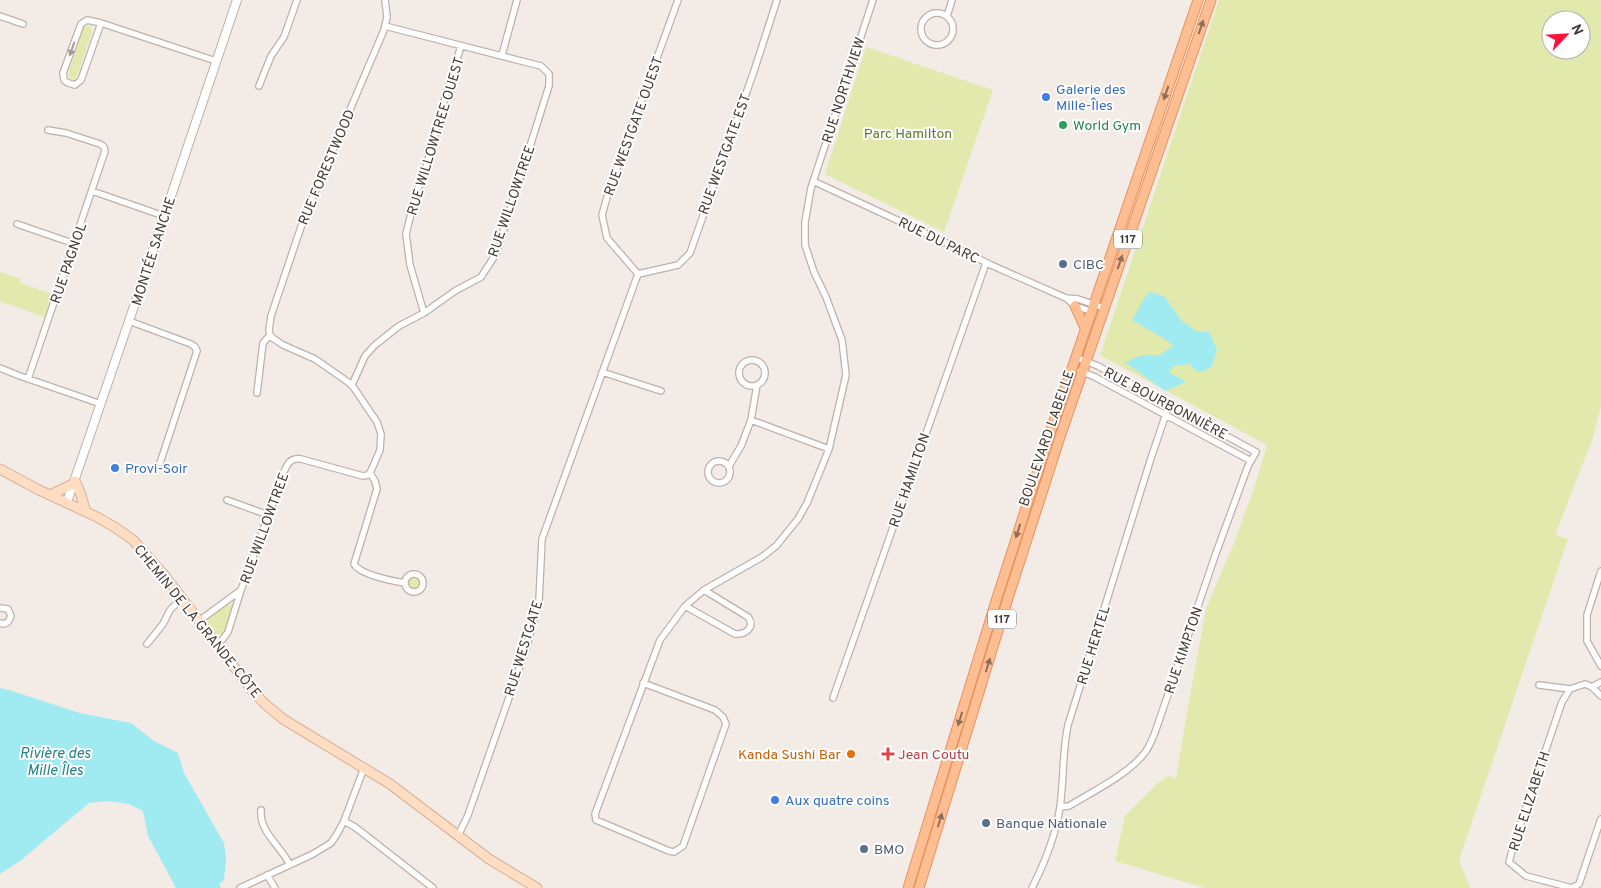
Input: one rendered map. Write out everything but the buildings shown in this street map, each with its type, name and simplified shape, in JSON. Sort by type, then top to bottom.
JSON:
[{"type":"main road","name":"BOULEVARD LABELLE","points":[[908,888],[996,601],[1075,357],[1198,0]]},
{"type":"main road","name":"BOULEVARD LABELLE","points":[[920,888],[1031,525],[1211,0]]},
{"type":"main road","points":[[1075,306],[1085,328]]},
{"type":"main road","name":"CHEMIN DE LA GRANDE-CÔTE","points":[[0,469],[116,528],[133,540],[160,569],[251,689],[270,709],[402,793],[502,868],[537,888]]},
{"type":"main road","points":[[50,495],[74,483],[80,492],[86,512]]},
{"type":"street","name":"MONTÉE SANCHE","points":[[67,502],[237,0]]},
{"type":"street","points":[[259,86],[268,62],[284,37],[297,0]]},
{"type":"street","name":"RUE FORESTWOOD","points":[[256,393],[263,343],[270,335],[271,316],[305,215],[385,26],[387,13],[385,0]]},
{"type":"street","points":[[502,55],[517,0]]},
{"type":"street","name":"RUE WESTGATE OUEST","points":[[638,274],[607,238],[602,216],[608,190],[678,0]]},
{"type":"street","name":"RUE WESTGATE EST","points":[[638,274],[678,265],[690,253],[777,0]]},
{"type":"street","name":"RUE NORTHVIEW","points":[[643,683],[714,710],[723,717],[726,724],[683,846],[674,852],[596,820],[595,814],[643,683],[660,640],[685,606],[704,590],[762,557],[776,546],[798,519],[807,503],[829,449],[846,376],[842,340],[826,297],[814,272],[806,245],[808,196],[873,0]]},
{"type":"street","points":[[947,16],[952,0]]},
{"type":"street","points":[[939,13],[947,16],[953,25],[954,31],[950,39],[941,45],[935,46],[927,42],[923,38],[921,29],[925,19],[939,13]]},
{"type":"street","points":[[0,16],[23,24]]},
{"type":"street","points":[[101,23],[81,80],[76,84],[68,83],[64,80],[63,73],[81,24],[87,20],[101,23],[216,61]]},
{"type":"street","name":"RUE WILLOWTREE","points":[[352,386],[362,362],[372,348],[399,326],[424,313],[455,291],[481,277],[496,254],[549,86],[549,74],[541,66],[385,26]]},
{"type":"street","name":"RUE WILLOWTREE OUEST","points":[[424,313],[410,265],[406,234],[415,197],[427,164],[461,46]]},
{"type":"street","name":"RUE PAGNOL","points":[[28,379],[105,153],[104,147],[83,138],[48,130]]},
{"type":"street","name":"RUE DU PARC","points":[[813,181],[1066,298],[1075,306],[1092,308]]},
{"type":"street","points":[[92,191],[164,216]]},
{"type":"street","points":[[17,224],[75,244]]},
{"type":"street","name":"RUE HAMILTON","points":[[833,698],[986,262]]},
{"type":"street","name":"RUE WESTGATE","points":[[458,836],[468,815],[526,649],[539,601],[542,539],[638,274]]},
{"type":"street","name":"RUE DU PARC","points":[[1066,298],[1078,299],[1092,308],[1103,312]]},
{"type":"street","points":[[129,321],[191,344],[197,351],[160,463]]},
{"type":"street","points":[[270,335],[283,345],[315,359],[352,386],[377,422],[382,442],[370,473],[375,480],[376,490],[354,564],[356,568],[362,571],[405,583]]},
{"type":"street","name":"RUE BOURBONNIÈRE","points":[[1075,357],[1086,361],[1256,452]]},
{"type":"street","points":[[729,466],[724,462],[714,461],[708,469],[708,476],[715,482],[725,481],[730,473],[729,466],[741,446],[751,420],[757,385],[764,378],[764,368],[756,361],[746,361],[740,369],[740,379],[747,386],[757,385]]},
{"type":"street","points":[[0,368],[101,404]]},
{"type":"street","name":"RUE BOURBONNIÈRE","points":[[1072,368],[1095,377],[1251,461]]},
{"type":"street","points":[[602,372],[661,392]]},
{"type":"street","name":"RUE HERTEL","points":[[1032,888],[1053,839],[1060,807],[1064,747],[1068,725],[1169,405]]},
{"type":"street","points":[[751,420],[829,449]]},
{"type":"street","name":"RUE KIMPTON","points":[[1060,807],[1069,806],[1125,771],[1140,759],[1149,746],[1216,553],[1256,452]]},
{"type":"street","name":"RUE WILLOWTREE","points":[[217,644],[227,633],[268,515],[286,466],[290,461],[295,458],[305,459],[364,476],[370,473]]},
{"type":"street","points":[[227,500],[268,515]]},
{"type":"street","points":[[1601,571],[1587,615],[1587,641],[1601,666]]},
{"type":"street","name":"RUE WILLOWTREE","points":[[199,621],[241,590]]},
{"type":"street","points":[[685,606],[735,634],[742,635],[747,632],[751,626],[751,620],[748,617],[704,590]]},
{"type":"street","points":[[147,644],[163,624],[170,610],[182,598]]},
{"type":"street","points":[[0,608],[8,609],[11,616],[7,623],[0,623]]},
{"type":"street","points":[[1592,687],[1601,682]]},
{"type":"street","points":[[1539,685],[1570,689],[1585,684],[1592,687],[1601,696]]},
{"type":"street","name":"RUE ELIZABETH","points":[[1570,689],[1562,702],[1515,840],[1510,862],[1526,876],[1572,888],[1579,884],[1601,819]]},
{"type":"street","points":[[240,888],[328,846],[336,838],[344,821],[364,768]]},
{"type":"street","points":[[261,810],[263,826],[290,865]]},
{"type":"street","points":[[344,821],[355,827],[433,888]]},
{"type":"street","points":[[268,875],[274,888]]},
{"type":"green space","points":[[1219,0],[1601,0],[1601,406],[1592,440],[1555,535],[1568,539],[1459,860],[1470,888],[1205,888],[1115,861],[1125,816],[1159,782],[1169,776],[1176,779],[1206,609],[1234,543],[1267,445],[1100,355]]},
{"type":"green space","points":[[86,26],[91,27],[92,32],[77,76],[71,80],[68,74],[83,29]]},
{"type":"green space","name":"Parc Hamilton","points":[[866,47],[993,90],[944,232],[825,174]]},
{"type":"green space","points":[[0,272],[21,279],[20,283],[52,294],[45,317],[0,301]]},
{"type":"green space","points":[[414,577],[420,583],[414,589],[408,583]]},
{"type":"green space","points":[[231,604],[234,609],[226,630],[221,634],[217,634],[208,624],[208,620],[213,614]]},
{"type":"water","points":[[1151,292],[1164,296],[1182,321],[1196,331],[1209,332],[1217,349],[1212,366],[1204,371],[1198,372],[1189,364],[1174,366],[1169,372],[1186,382],[1165,391],[1126,363],[1141,356],[1158,356],[1173,346],[1132,320],[1145,297]]},
{"type":"water","name":"Rivière des Mille Îles","points":[[0,688],[80,713],[131,723],[154,741],[178,753],[184,773],[224,843],[226,860],[224,880],[219,884],[221,888],[176,888],[148,836],[143,811],[129,804],[107,801],[89,803],[20,861],[0,874]]},
{"type":"place","name":"Galerie des Mille-Îles","points":[[1046,97]]},
{"type":"place","name":"World Gym","points":[[1063,125]]},
{"type":"place","name":"CIBC","points":[[1063,264]]},
{"type":"place","name":"Provi-Soir","points":[[115,468]]},
{"type":"place","name":"Kanda Sushi Bar","points":[[851,754]]},
{"type":"place","name":"Jean Coutu","points":[[888,754]]},
{"type":"place","name":"Aux quatre coins","points":[[775,800]]},
{"type":"place","name":"Banque Nationale","points":[[986,823]]},
{"type":"place","name":"BMO","points":[[864,849]]}]
